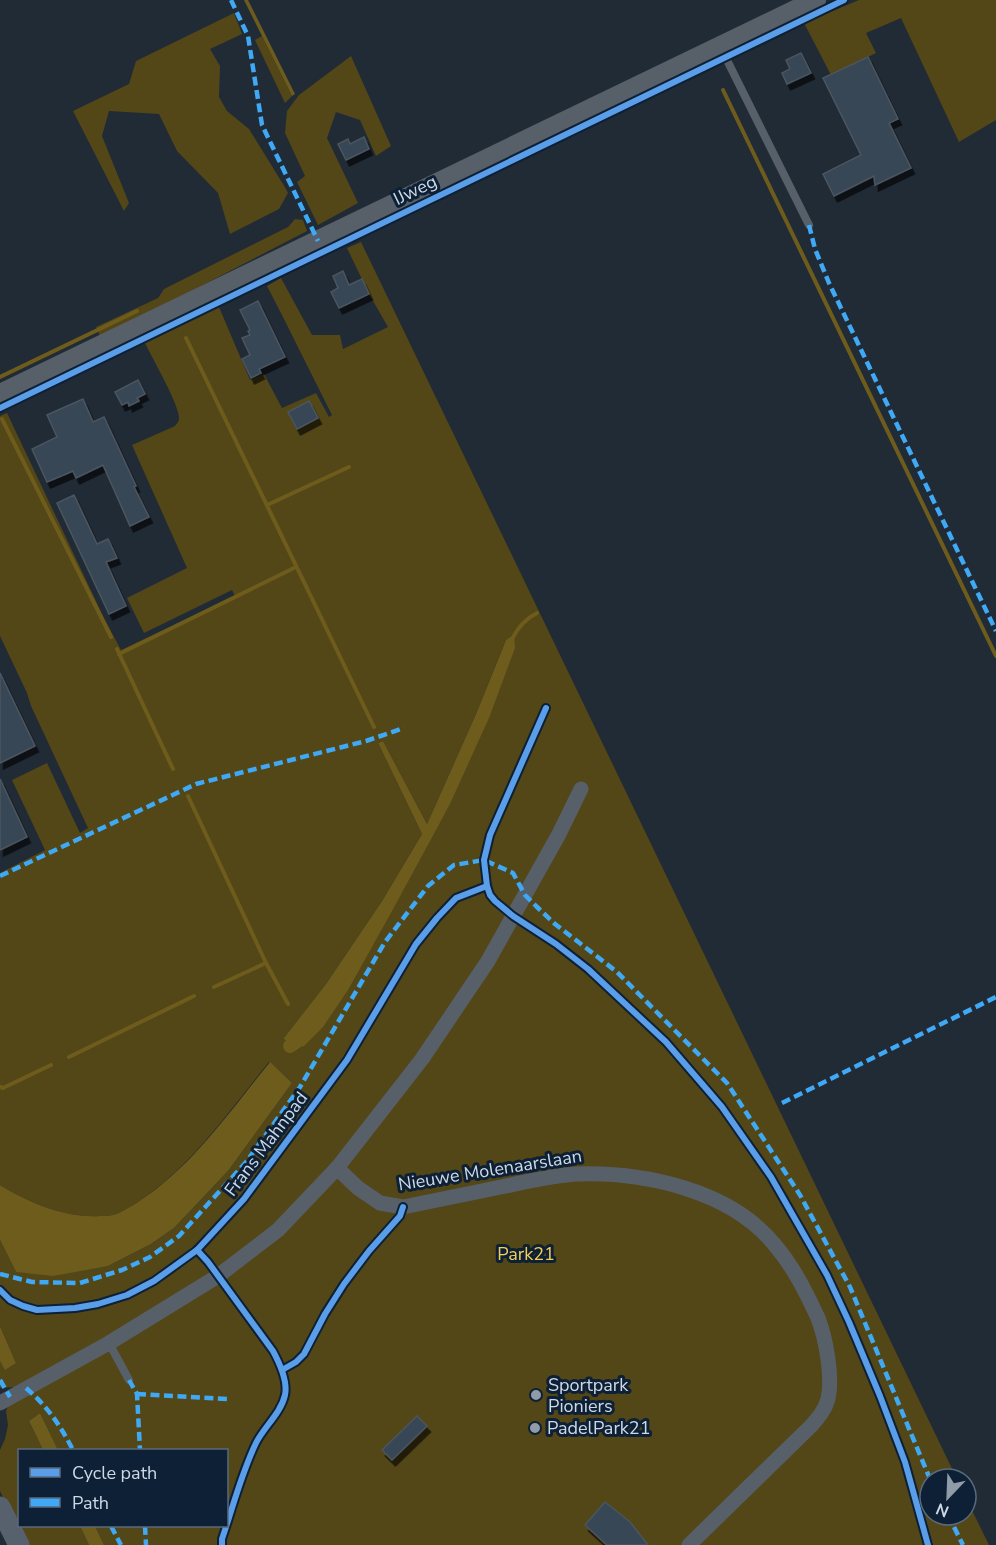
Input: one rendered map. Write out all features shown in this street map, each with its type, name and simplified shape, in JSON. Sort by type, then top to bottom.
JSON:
[{"type":"main road","points":[[0,1507],[19,1545]]},
{"type":"street","name":"IJweg","points":[[0,394],[816,0]]},
{"type":"street","points":[[0,1403],[109,1343],[218,1276],[278,1230],[337,1168],[422,1059],[488,961],[559,834],[581,789]]},
{"type":"street","name":"Nieuwe Molenaarslaan","points":[[337,1168],[358,1188],[380,1203],[403,1207],[550,1177],[577,1174],[639,1177],[690,1190],[722,1204],[751,1221],[773,1243],[795,1273],[820,1324],[830,1376],[828,1399],[821,1414],[811,1426],[689,1545]]},
{"type":"lane","points":[[720,46],[809,225]]},
{"type":"lane","points":[[109,1343],[129,1380]]},
{"type":"green space","points":[[859,0],[996,0],[996,120],[959,142],[901,18],[866,33],[876,53],[831,75],[804,23]]},
{"type":"green space","points":[[234,13],[242,34],[210,49],[220,66],[219,97],[227,111],[249,129],[288,193],[279,209],[230,234],[218,193],[177,151],[159,114],[109,111],[102,136],[129,203],[124,211],[73,111],[129,84],[136,61]]},
{"type":"green space","points":[[262,36],[292,96],[285,103],[255,40]]},
{"type":"green space","points":[[351,56],[391,146],[376,156],[360,120],[336,112],[327,138],[358,203],[318,225],[297,182],[305,176],[285,133],[287,111],[299,95]]},
{"type":"green space","points":[[295,219],[303,220],[307,231],[100,336],[96,327],[158,298],[164,289],[288,227]]},
{"type":"green space","name":"Park21","points":[[361,242],[951,1467],[918,1467],[918,1527],[978,1527],[978,1523],[989,1545],[104,1545],[95,1527],[228,1527],[228,1449],[58,1449],[40,1413],[29,1421],[43,1449],[18,1449],[18,1527],[80,1527],[89,1545],[26,1545],[0,1491],[0,1450],[8,1425],[6,1411],[15,1387],[0,1388],[0,1360],[16,1363],[0,1326],[0,1240],[16,1272],[108,1266],[151,1244],[174,1228],[228,1171],[292,1083],[269,1062],[208,1137],[175,1172],[138,1202],[116,1214],[86,1216],[60,1212],[23,1198],[0,1185],[0,873],[45,850],[12,780],[47,763],[80,833],[88,828],[0,636],[0,416],[7,413],[121,650],[235,596],[232,590],[144,633],[127,598],[187,568],[132,445],[175,426],[179,419],[170,392],[145,343],[219,307],[250,380],[264,374],[282,408],[316,393],[329,417],[332,415],[267,286],[281,278],[312,335],[340,335],[343,349],[388,327],[347,248]],"holes":[[[506,640],[449,806],[303,1047],[283,1039],[326,984],[382,901],[422,834],[378,743],[383,741],[427,824]]]},
{"type":"shaded area","points":[[244,0],[248,0],[295,94],[292,96]]},
{"type":"shaded area","points":[[514,635],[515,648],[489,718],[449,806],[348,990],[323,1027],[303,1047],[283,1039],[326,984],[382,901],[422,834],[378,743],[383,741],[427,824],[506,640]]},
{"type":"shaded area","points":[[270,1062],[292,1083],[228,1171],[174,1228],[151,1244],[108,1266],[53,1276],[16,1272],[0,1240],[0,1185],[23,1198],[60,1212],[87,1216],[108,1216],[119,1213],[158,1188],[193,1155]]},
{"type":"shaded area","points":[[0,1326],[16,1363],[5,1370],[0,1361]]},
{"type":"shaded area","points":[[40,1413],[58,1449],[43,1449],[29,1421]]},
{"type":"shaded area","points":[[80,1527],[95,1527],[104,1545],[89,1545]]},
{"type":"building","points":[[801,53],[811,73],[787,84],[782,73],[790,69],[786,60]]},
{"type":"building","points":[[868,57],[898,119],[889,123],[911,168],[875,185],[874,176],[834,196],[823,174],[861,155],[823,78]]},
{"type":"building","points":[[364,137],[369,149],[346,160],[338,144],[348,139],[350,144]]},
{"type":"building","points":[[343,271],[349,285],[362,279],[369,294],[339,308],[331,292],[338,288],[333,276]]},
{"type":"building","points":[[258,301],[285,357],[259,369],[261,373],[251,378],[242,359],[250,355],[242,338],[250,335],[248,331],[250,330],[240,310]]},
{"type":"building","points":[[138,380],[145,394],[137,398],[139,401],[129,406],[128,402],[122,405],[115,392]]},
{"type":"building","points":[[83,399],[93,422],[104,417],[149,517],[130,526],[103,465],[76,478],[73,471],[47,482],[32,449],[57,437],[47,415]]},
{"type":"building","points":[[309,401],[318,418],[297,429],[288,412]]},
{"type":"building","points":[[74,495],[97,544],[108,539],[117,558],[106,562],[126,606],[109,614],[57,503]]},
{"type":"building","points":[[0,673],[35,746],[0,763]]},
{"type":"building","points":[[0,779],[27,837],[0,850]]},
{"type":"building","points":[[417,1416],[427,1426],[392,1460],[382,1450]]},
{"type":"building","points":[[605,1502],[630,1522],[648,1545],[607,1545],[585,1525]]},
{"type":"waterway","points":[[723,90],[996,656]]},
{"type":"waterway","points":[[0,377],[137,311]]},
{"type":"waterway","points":[[186,338],[374,727]]},
{"type":"waterway","points":[[2,419],[111,637]]},
{"type":"waterway","points":[[267,505],[349,467]]},
{"type":"waterway","points":[[119,654],[296,567]]},
{"type":"waterway","points":[[512,639],[522,624],[537,613]]},
{"type":"waterway","points":[[117,649],[173,769]]},
{"type":"waterway","points":[[188,796],[266,963],[288,1004]]},
{"type":"waterway","points":[[214,987],[266,963]]},
{"type":"waterway","points":[[69,1057],[194,996]]},
{"type":"waterway","points":[[290,1046],[306,1030]]},
{"type":"waterway","points":[[0,1087],[3,1088],[51,1065]]},
{"type":"marked path","points":[[231,0],[248,36],[262,125],[318,241]]},
{"type":"marked path","points":[[809,225],[815,249],[829,283],[996,631]]},
{"type":"marked path","points":[[0,876],[196,784],[366,741],[404,728]]},
{"type":"marked path","points":[[0,1274],[32,1282],[80,1283],[122,1270],[150,1257],[179,1236],[247,1161],[300,1087],[385,942],[428,886],[454,865],[484,860],[513,873],[525,895],[536,906],[555,924],[617,972],[727,1083],[800,1195],[850,1287],[925,1467]]},
{"type":"marked path","points":[[782,1103],[996,997]]},
{"type":"marked path","points":[[0,1380],[10,1397]]},
{"type":"marked path","points":[[129,1380],[137,1394],[140,1449]]},
{"type":"marked path","points":[[26,1388],[53,1417],[72,1449]]},
{"type":"marked path","points":[[137,1394],[229,1399]]},
{"type":"marked path","points":[[112,1527],[121,1545]]},
{"type":"marked path","points":[[145,1527],[146,1545]]},
{"type":"marked path","points":[[954,1527],[963,1545]]},
{"type":"cycle path","points":[[0,408],[844,0]]},
{"type":"cycle path","points":[[546,708],[490,835],[484,860],[490,895],[513,916],[556,944],[588,969],[666,1042],[722,1107],[771,1177],[827,1275],[849,1322],[905,1462],[928,1545]]},
{"type":"cycle path","name":"Frans Mahnpad","points":[[0,1290],[10,1300],[37,1310],[98,1304],[127,1295],[154,1281],[197,1250],[244,1199],[347,1060],[416,944],[456,898],[487,886]]},
{"type":"cycle path","points":[[282,1370],[304,1354],[344,1284],[400,1216],[403,1207]]},
{"type":"cycle path","points":[[197,1250],[273,1351],[281,1367],[285,1384],[283,1402],[256,1443],[228,1521]]},
{"type":"cycle path","points":[[222,1545],[226,1527]]},
{"type":"place","name":"Sportpark Pioniers","points":[[536,1395]]},
{"type":"place","name":"PadelPark21","points":[[535,1428]]}]
